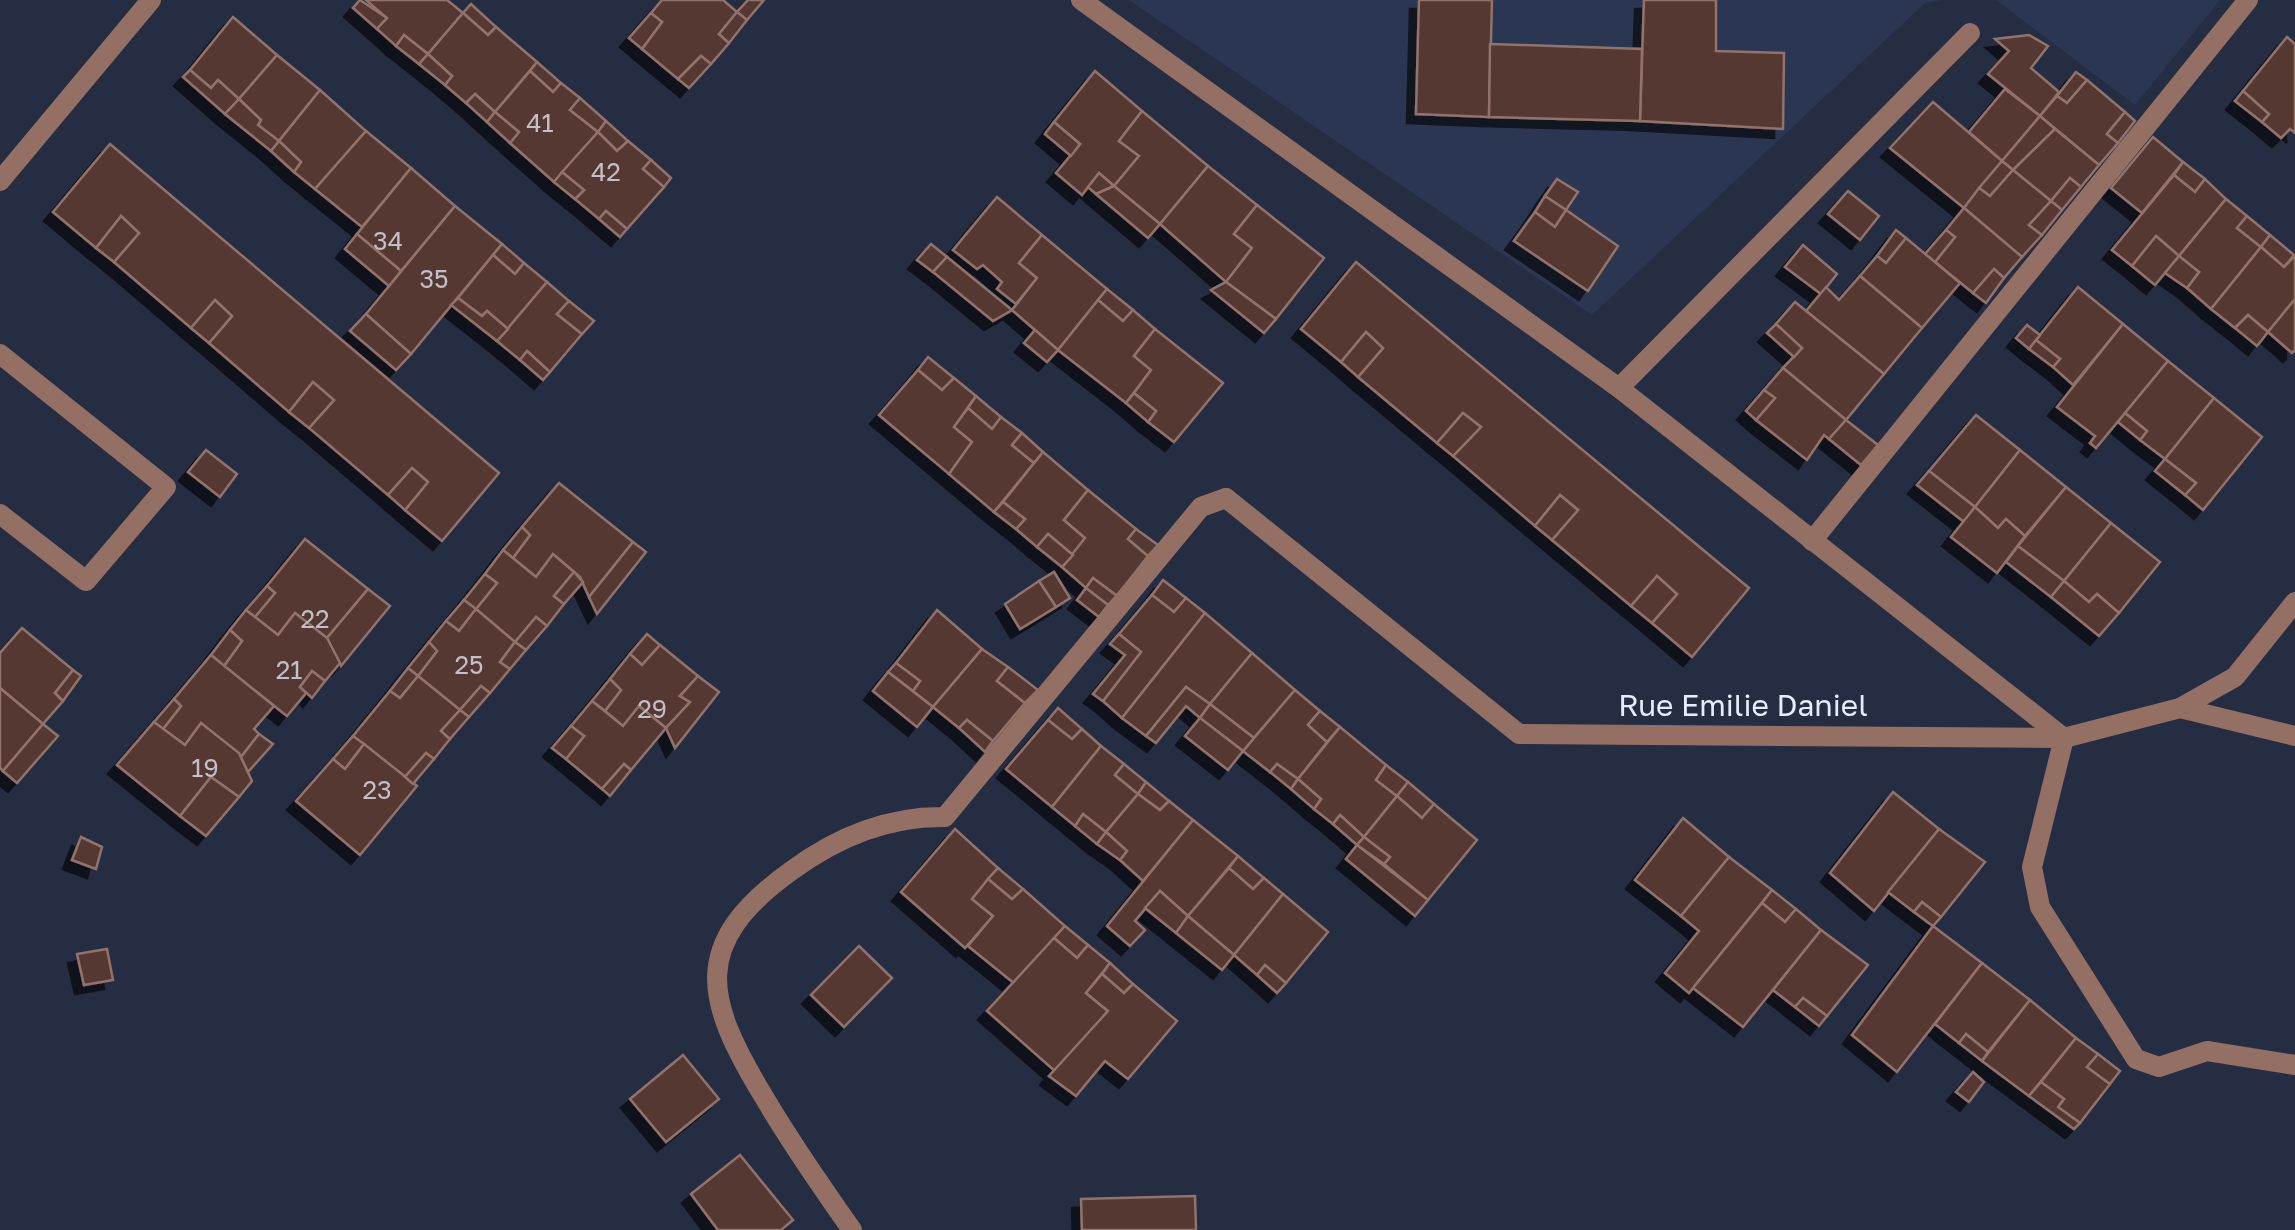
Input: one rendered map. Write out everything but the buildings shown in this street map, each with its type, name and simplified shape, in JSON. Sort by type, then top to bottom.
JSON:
[{"type":"street","points":[[0,181],[151,0]]},
{"type":"street","points":[[1081,0],[1619,388],[2064,738],[2032,866],[2040,907],[2136,1060],[2159,1066],[2206,1051],[2295,1064]]},
{"type":"street","points":[[1812,540],[2248,0]]},
{"type":"street","points":[[1619,388],[1970,33]]},
{"type":"street","points":[[0,354],[166,487],[86,581],[0,514]]},
{"type":"street","name":"Rue Emilie Daniel","points":[[852,1230],[798,1153],[727,1031],[716,1004],[718,960],[730,928],[777,881],[826,845],[904,816],[945,816],[1201,507],[1226,498],[1519,734],[2064,738],[2180,708],[2235,677],[2295,602]]},
{"type":"street","points":[[2180,708],[2295,736]]},
{"type":"shaded area","points":[[1129,0],[1941,0],[1925,3],[1592,315]]},
{"type":"shaded area","points":[[1996,0],[2220,0],[2135,105]]}]
